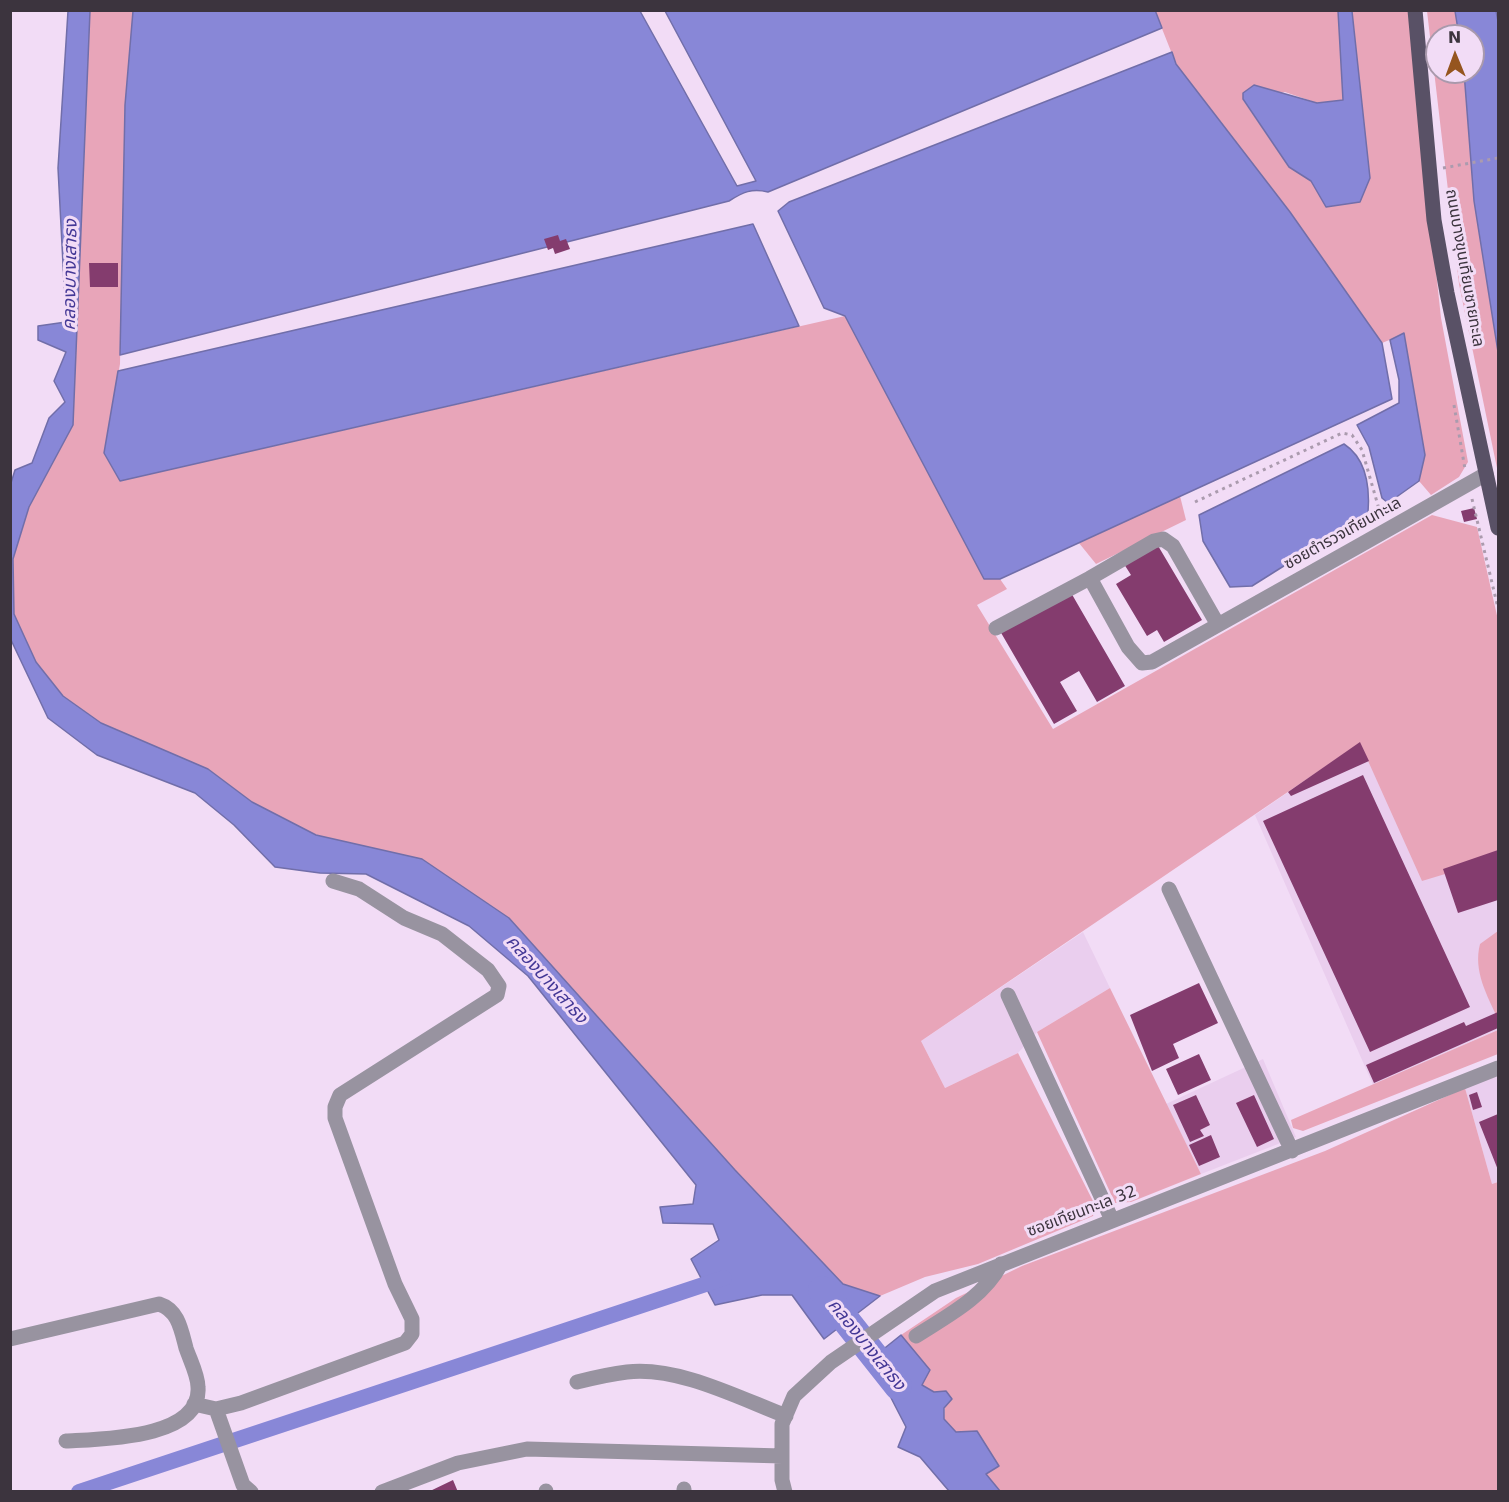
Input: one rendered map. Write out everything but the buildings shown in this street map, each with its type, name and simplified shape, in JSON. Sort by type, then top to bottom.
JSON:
[{"type":"main road","name":"ถนนบางขุนเทียนชายทะเล","points":[[1414,10],[1434,220],[1447,293],[1498,528]]},
{"type":"street","name":"ซอยตำรวจเทียนทะเล","points":[[1090,578],[1128,647],[1142,663],[1152,662],[1486,474]]},
{"type":"street","points":[[996,628],[1154,541],[1163,539],[1173,546],[1218,625]]},
{"type":"street","points":[[194,1404],[216,1409],[241,1403],[405,1344],[412,1334],[412,1319],[395,1284],[335,1118],[335,1107],[339,1095],[474,1011],[497,995],[499,986],[489,970],[442,934],[404,918],[359,889],[333,882]]},
{"type":"street","points":[[1169,889],[1292,1151]]},
{"type":"street","points":[[1008,995],[1112,1220]]},
{"type":"street","name":"ซอยเทียนทะเล 32","points":[[785,1491],[782,1424],[794,1396],[831,1362],[934,1291],[1498,1068]]},
{"type":"street","points":[[915,1336],[980,1292],[993,1279],[1001,1264]]},
{"type":"street","points":[[10,1339],[159,1304],[169,1307],[178,1321],[199,1388],[194,1404],[183,1420],[155,1431],[104,1439],[66,1441]]},
{"type":"street","points":[[577,1382],[628,1372],[656,1373],[700,1383],[786,1416]]},
{"type":"street","points":[[216,1409],[247,1488]]},
{"type":"street","points":[[382,1491],[458,1463],[527,1449],[782,1456]]},
{"type":"path","points":[[1430,171],[1498,158]]},
{"type":"path","points":[[1195,502],[1342,433],[1352,435],[1362,450],[1385,531]]},
{"type":"shaded area","points":[[90,11],[133,11],[125,105],[120,364],[104,453],[120,481],[845,316],[984,579],[1000,579],[1007,589],[977,605],[1053,729],[1432,515],[1477,527],[1498,620],[1498,858],[1422,881],[1360,743],[921,1041],[945,1088],[1018,1053],[1096,1207],[1093,1216],[978,1264],[925,1277],[880,1296],[843,1284],[735,1170],[509,918],[422,859],[316,835],[252,802],[208,769],[101,723],[63,696],[36,662],[14,614],[13,559],[29,507],[73,425]]},
{"type":"shaded area","points":[[1155,11],[1338,11],[1343,100],[1317,103],[1285,92],[1243,100],[1289,167],[1311,181],[1370,178],[1352,11],[1408,11],[1441,318],[1468,462],[1459,477],[1431,495],[1419,481],[1425,455],[1404,334],[1382,343],[1290,212],[1176,64]]},
{"type":"shaded area","points":[[1427,11],[1455,11],[1457,24],[1429,24]]},
{"type":"shaded area","points":[[1436,84],[1465,84],[1474,201],[1498,352],[1498,473],[1459,284]]},
{"type":"shaded area","points":[[1180,496],[1186,520],[1096,564],[1079,543]]},
{"type":"shaded area","points":[[1459,675],[1498,820],[1498,1030],[1373,1085],[1255,815]]},
{"type":"shaded area","points":[[1498,931],[1498,1019],[1482,983],[1478,954],[1480,944]]},
{"type":"shaded area","points":[[1083,932],[1110,988],[1037,1032],[1018,1053],[945,1088],[921,1041]]},
{"type":"shaded area","points":[[1110,988],[1201,1174],[1131,1202],[1115,1203],[1037,1032]]},
{"type":"shaded area","points":[[1498,1030],[1498,1054],[1303,1131],[1293,1128],[1291,1120]]},
{"type":"shaded area","points":[[1263,1059],[1296,1137],[1201,1174],[1166,1104]]},
{"type":"shaded area","points":[[1498,1074],[1498,1182],[1492,1184],[1465,1088]]},
{"type":"shaded area","points":[[1465,1088],[1492,1184],[1498,1182],[1498,1491],[1000,1491],[986,1474],[999,1465],[956,1432],[944,1419],[946,1391],[934,1392],[922,1385],[901,1335],[956,1298],[1022,1266],[1325,1151]]},
{"type":"water","points":[[1155,10],[1162,28],[768,192],[757,190],[748,192],[729,201],[120,355],[125,105],[133,11],[640,11],[737,186],[756,181],[665,11]]},
{"type":"water","points":[[68,11],[90,11],[73,425],[29,507],[13,559],[14,614],[36,662],[63,696],[101,723],[208,769],[252,802],[316,835],[422,859],[509,918],[735,1170],[843,1284],[880,1296],[824,1339],[792,1295],[762,1295],[715,1305],[691,1259],[719,1240],[713,1224],[663,1223],[660,1207],[693,1204],[696,1185],[528,976],[469,926],[366,874],[320,873],[275,867],[234,825],[195,793],[97,755],[48,718],[11,640],[10,486],[15,470],[32,463],[49,418],[65,402],[54,381],[66,352],[38,340],[38,326],[66,322],[58,168]]},
{"type":"water","points":[[1338,11],[1352,11],[1370,178],[1360,202],[1326,207],[1311,181],[1289,167],[1243,99],[1243,93],[1254,85],[1317,103],[1343,100]]},
{"type":"water","points":[[1455,11],[1496,11],[1498,21],[1498,352],[1474,201],[1465,84],[1485,84],[1485,24],[1457,24]]},
{"type":"water","points":[[1172,52],[1176,64],[1290,212],[1382,343],[1392,399],[1000,579],[984,579],[845,316],[824,308],[778,211],[789,202]]},
{"type":"water","points":[[753,224],[799,326],[120,481],[104,453],[118,371]]},
{"type":"water","points":[[1404,333],[1425,455],[1419,481],[1388,503],[1382,498],[1369,447],[1357,425],[1399,403],[1399,380],[1390,340]]},
{"type":"water","points":[[1344,444],[1358,457],[1365,474],[1368,513],[1252,586],[1230,587],[1203,541],[1199,515]]},
{"type":"water","points":[[901,1335],[930,1370],[922,1385],[934,1392],[946,1391],[952,1399],[944,1408],[944,1419],[956,1432],[977,1431],[999,1466],[986,1474],[1000,1491],[949,1491],[920,1457],[898,1447],[906,1427],[871,1359]]},
{"type":"waterway","points":[[79,1492],[724,1278]]},
{"type":"waterway","name":"คลองบางเสาธง","points":[[822,1290],[898,1386]]}]
